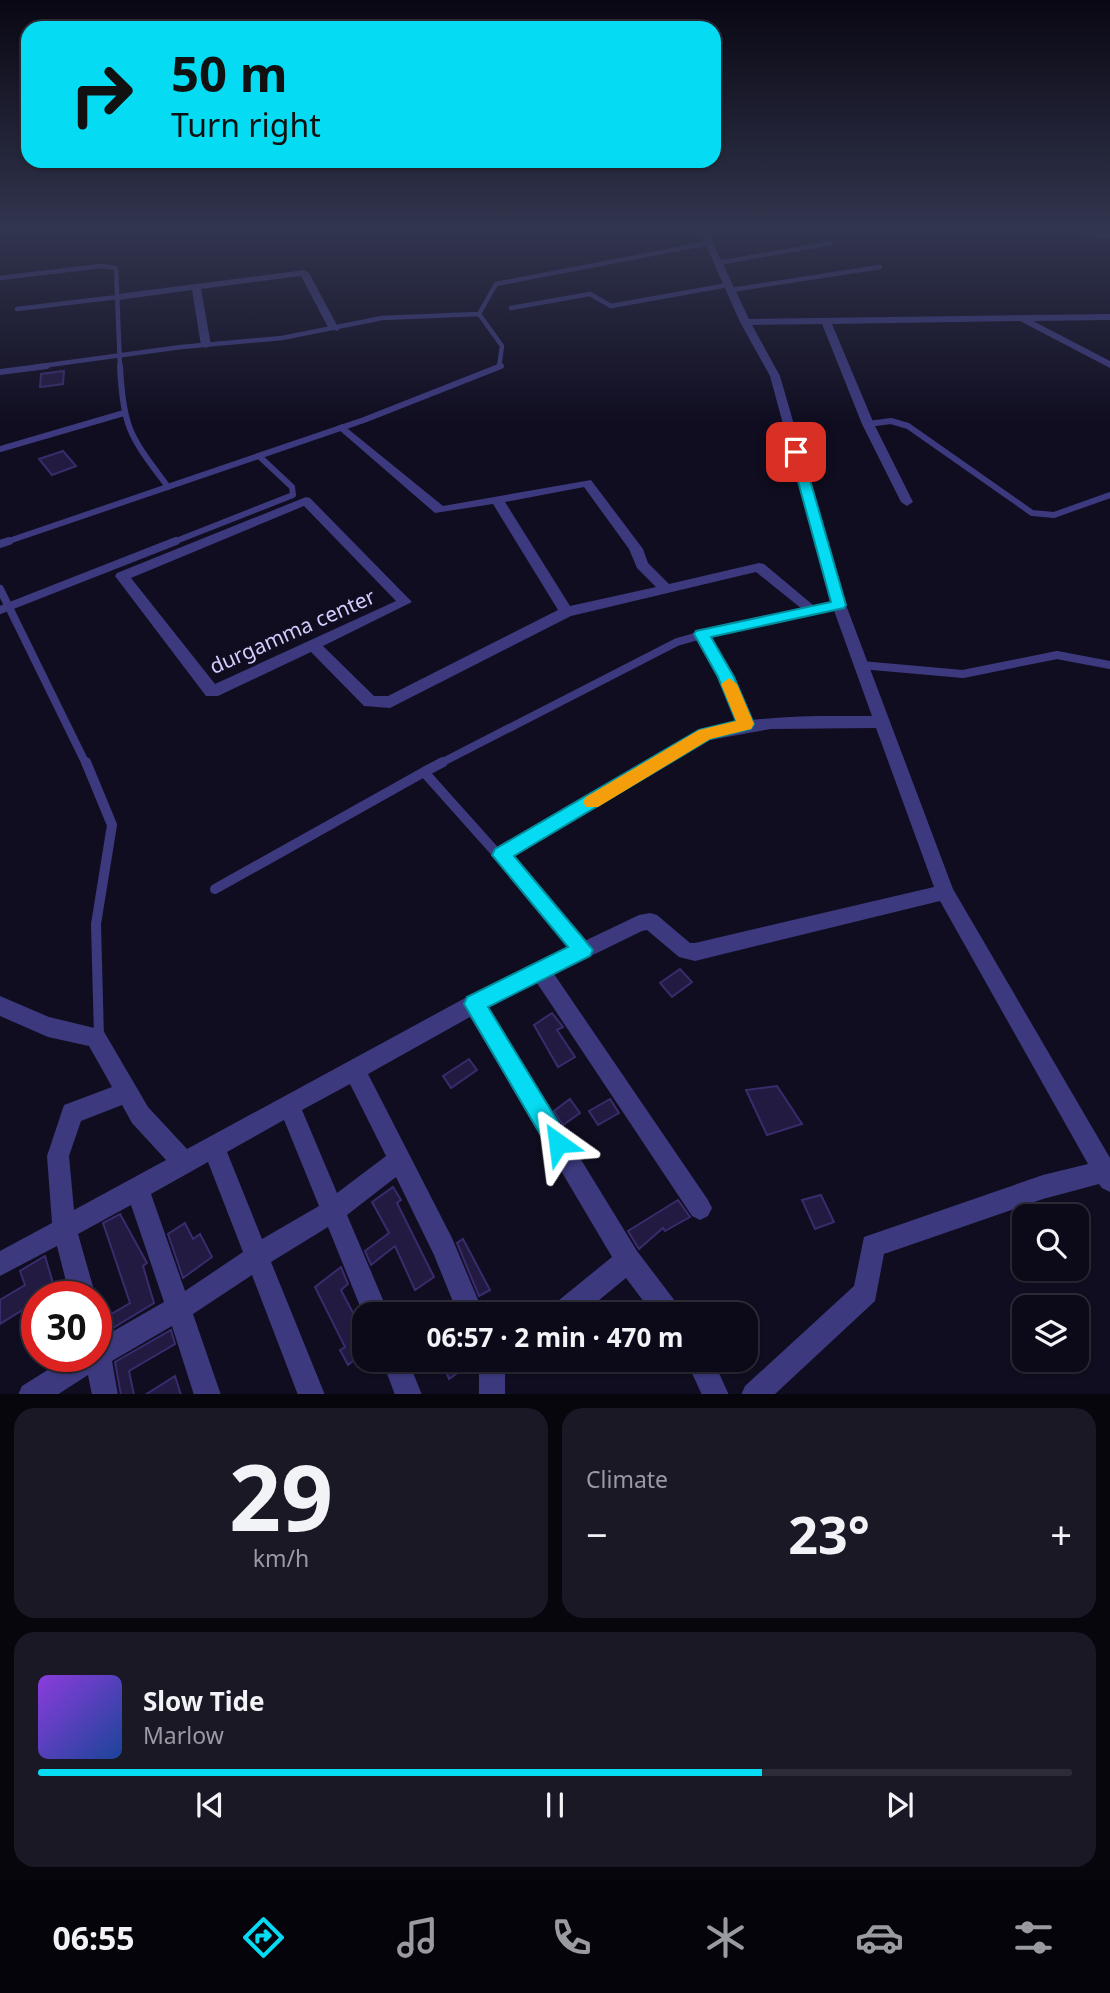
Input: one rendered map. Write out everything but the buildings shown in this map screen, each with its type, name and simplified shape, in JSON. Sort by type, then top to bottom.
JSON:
[{"type":"street","points":[[118,297],[157,292]]},
{"type":"street","points":[[197,292],[206,345]]},
{"type":"street","points":[[314,292],[334,329]]},
{"type":"street","points":[[731,292],[775,376],[839,605],[946,892],[1107,1175],[1043,1187],[873,1246],[866,1292],[755,1394]]},
{"type":"street","points":[[746,322],[1110,317]]},
{"type":"street","points":[[1081,318],[1110,330]]},
{"type":"street","points":[[1022,319],[1110,365]]},
{"type":"street","points":[[826,321],[868,424],[907,502]]},
{"type":"street","points":[[342,428],[440,510],[587,484],[636,549],[642,565],[666,589]]},
{"type":"street","name":"durgamma center","points":[[306,501],[405,602],[313,645],[212,692],[122,576],[306,501]]},
{"type":"street","points":[[498,501],[566,612]]},
{"type":"street","points":[[313,645],[370,702],[390,702],[566,612],[759,567],[813,610]]},
{"type":"street","points":[[501,855],[705,735],[746,724],[770,722],[882,722]]},
{"type":"street","points":[[0,1264],[64,1227],[138,1191],[474,1004],[639,923],[650,921],[686,951],[695,953],[946,892]]},
{"type":"street","points":[[540,970],[700,1208]]},
{"type":"street","points":[[474,1004],[628,1260],[660,1302]]},
{"type":"street","points":[[0,1006],[48,1027],[91,1035],[99,1041],[125,1093],[185,1164]]},
{"type":"street","points":[[354,1069],[443,1247],[466,1302]]},
{"type":"street","points":[[79,1281],[64,1227],[58,1156],[72,1112],[125,1093]]},
{"type":"street","points":[[289,1106],[371,1302]]},
{"type":"street","points":[[214,1148],[312,1394]]},
{"type":"street","points":[[112,1344],[212,1289],[256,1257],[331,1212],[400,1160]]},
{"type":"street","points":[[138,1191],[208,1394]]},
{"type":"street","points":[[577,1302],[628,1260]]},
{"type":"street","points":[[33,1394],[67,1372]]},
{"type":"street","points":[[100,1372],[105,1394]]},
{"type":"street","points":[[400,1372],[410,1394]]},
{"type":"street","points":[[492,1372],[492,1394]]},
{"type":"street","points":[[705,1372],[716,1394]]},
{"type":"lane","points":[[118,292],[124,414],[131,437],[168,487]]},
{"type":"lane","points":[[479,314],[489,292]]},
{"type":"lane","points":[[511,308],[590,293],[611,306],[702,292]]},
{"type":"lane","points":[[18,309],[118,297]]},
{"type":"lane","points":[[0,372],[122,355],[282,338],[389,317],[479,314]]},
{"type":"lane","points":[[0,544],[342,428],[501,366],[502,346],[479,314]]},
{"type":"lane","points":[[0,449],[124,414]]},
{"type":"lane","points":[[868,424],[891,421],[908,426],[1032,513],[1054,515],[1110,495]]},
{"type":"lane","points":[[0,610],[293,495],[295,492],[292,487],[259,456]]},
{"type":"lane","points":[[0,589],[80,749],[112,825],[96,924],[99,1041]]},
{"type":"lane","points":[[215,889],[424,772],[677,642],[701,634],[839,605]]},
{"type":"lane","points":[[701,634],[726,677],[746,724]]},
{"type":"lane","points":[[861,665],[963,674],[1057,655],[1078,656],[1110,665]]},
{"type":"lane","points":[[424,772],[501,855],[583,950]]},
{"type":"slow traffic","points":[[592,802],[705,735],[746,724],[729,684]]},
{"type":"route","points":[[558,1143],[474,1004],[583,950],[501,855],[705,735],[746,724],[726,677],[701,634],[839,605],[796,452]]}]
